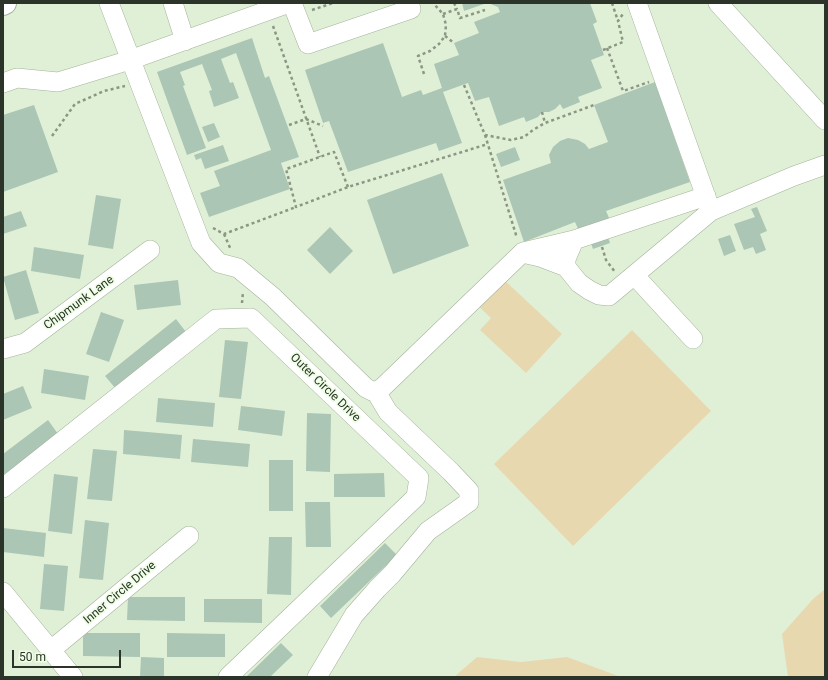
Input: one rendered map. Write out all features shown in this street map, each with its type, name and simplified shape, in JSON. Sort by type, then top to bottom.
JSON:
[{"type":"street","points":[[109,3],[201,242],[219,263],[238,268],[273,297],[366,388],[372,392],[376,392],[383,387],[520,247],[574,240],[708,203],[825,165]]},
{"type":"street","points":[[173,3],[185,41]]},
{"type":"street","points":[[3,83],[17,78],[58,82],[293,7],[308,44],[411,9],[409,3]]},
{"type":"street","points":[[718,3],[825,120]]},
{"type":"street","points":[[631,7],[708,203]]},
{"type":"street","points":[[520,247],[566,267],[579,283],[589,290],[604,296],[609,296],[627,276],[708,203]]},
{"type":"street","points":[[566,267],[566,259],[574,240]]},
{"type":"street","name":"Chipmunk Lane","points":[[3,349],[25,343],[150,250]]},
{"type":"street","points":[[627,276],[693,339]]},
{"type":"street","name":"Outer Circle Drive","points":[[3,488],[216,319],[252,318],[419,478],[416,497],[228,677]]},
{"type":"street","points":[[317,677],[354,615],[376,589],[392,574],[428,531],[469,502],[469,491],[452,472],[388,412],[376,392]]},
{"type":"street","name":"Inner Circle Drive","points":[[52,650],[189,536]]},
{"type":"street","points":[[3,592],[73,677]]},
{"type":"path","points":[[293,7],[333,3]]},
{"type":"path","points":[[424,74],[418,56],[430,51],[440,44],[445,36],[446,25],[443,14],[433,3]]},
{"type":"path","points":[[454,3],[460,18],[485,10]]},
{"type":"path","points":[[603,50],[623,42],[612,3]]},
{"type":"path","points":[[618,21],[631,7]]},
{"type":"path","points":[[443,14],[457,9]]},
{"type":"path","points":[[272,23],[320,157]]},
{"type":"path","points":[[445,36],[454,43]]},
{"type":"path","points":[[607,48],[623,91],[651,82]]},
{"type":"path","points":[[52,136],[75,104],[104,91],[139,82]]},
{"type":"path","points":[[464,85],[485,135],[520,247]]},
{"type":"path","points":[[485,135],[511,140],[524,137],[545,123],[594,105]]},
{"type":"path","points":[[542,112],[545,123]]},
{"type":"path","points":[[289,125],[306,119],[323,126]]},
{"type":"path","points":[[209,226],[224,234],[348,187],[488,144]]},
{"type":"path","points":[[296,207],[286,170],[334,152],[348,187]]},
{"type":"path","points":[[602,246],[606,260],[627,276]]},
{"type":"shaded area","points":[[501,277],[562,334],[526,373],[480,330],[491,318],[476,304]]},
{"type":"shaded area","points":[[632,330],[711,411],[573,546],[494,464]]},
{"type":"shaded area","points":[[825,589],[825,677],[788,677],[782,634],[813,599]]},
{"type":"shaded area","points":[[477,657],[521,662],[567,657],[621,677],[454,677]]},
{"type":"building","points":[[462,3],[487,3],[464,11]]},
{"type":"building","points":[[488,3],[590,3],[597,22],[593,24],[604,55],[591,60],[602,88],[578,97],[580,102],[563,109],[560,104],[555,109],[549,112],[542,112],[538,117],[526,122],[524,117],[499,126],[489,97],[475,101],[468,83],[443,92],[462,143],[439,151],[436,143],[348,172],[329,121],[323,123],[305,70],[383,43],[402,97],[421,90],[423,95],[442,88],[434,64],[459,55],[454,43],[479,33],[474,22],[500,12],[498,7]]},
{"type":"building","points":[[252,38],[265,78],[269,76],[299,157],[281,163],[290,189],[209,217],[200,193],[220,186],[214,171],[271,150],[236,53],[221,59],[230,83],[233,82],[239,98],[214,107],[209,91],[212,90],[202,64],[180,72],[185,85],[183,86],[206,148],[187,155],[157,72]]},
{"type":"building","points":[[655,82],[690,182],[606,211],[610,220],[603,222],[610,243],[593,249],[586,229],[579,231],[575,222],[524,242],[503,180],[551,163],[549,155],[553,147],[560,141],[568,138],[578,140],[585,144],[589,149],[608,142],[594,105]]},
{"type":"building","points":[[34,105],[58,172],[3,192],[3,115]]},
{"type":"building","points":[[214,123],[220,137],[208,142],[202,127]]},
{"type":"building","points":[[223,145],[229,161],[205,169],[201,158],[196,160],[194,155]]},
{"type":"building","points":[[515,147],[520,160],[501,167],[496,154]]},
{"type":"building","points":[[442,173],[469,246],[393,274],[367,200]]},
{"type":"building","points":[[96,195],[121,199],[113,249],[88,245]]},
{"type":"building","points":[[757,207],[767,231],[760,234],[766,250],[756,254],[753,247],[744,250],[734,224],[755,217],[751,209]]},
{"type":"building","points":[[21,211],[27,226],[3,234],[3,217]]},
{"type":"building","points":[[330,227],[353,251],[330,274],[307,250]]},
{"type":"building","points":[[730,235],[736,251],[724,256],[718,239]]},
{"type":"building","points":[[34,247],[84,255],[80,279],[31,271]]},
{"type":"building","points":[[26,270],[39,313],[15,320],[3,277]]},
{"type":"building","points":[[178,280],[181,305],[137,310],[134,285]]},
{"type":"building","points":[[101,312],[124,320],[109,362],[86,354]]},
{"type":"building","points":[[176,319],[186,332],[116,389],[105,376]]},
{"type":"building","points":[[225,340],[248,342],[241,399],[219,397]]},
{"type":"building","points":[[44,369],[89,376],[85,400],[41,393]]},
{"type":"building","points":[[23,386],[32,408],[3,420],[3,394]]},
{"type":"building","points":[[158,398],[215,403],[213,427],[156,422]]},
{"type":"building","points":[[241,406],[285,411],[282,436],[238,430]]},
{"type":"building","points":[[307,413],[331,414],[330,472],[306,471]]},
{"type":"building","points":[[48,420],[58,434],[3,475],[3,454]]},
{"type":"building","points":[[124,430],[182,435],[180,459],[123,454]]},
{"type":"building","points":[[193,439],[250,444],[248,467],[191,462]]},
{"type":"building","points":[[93,449],[117,451],[112,501],[87,499]]},
{"type":"building","points":[[269,460],[293,460],[293,511],[269,511]]},
{"type":"building","points":[[384,473],[385,497],[334,497],[334,474]]},
{"type":"building","points":[[54,474],[78,477],[72,534],[48,531]]},
{"type":"building","points":[[305,502],[330,502],[331,547],[306,547]]},
{"type":"building","points":[[85,520],[109,523],[103,580],[79,578]]},
{"type":"building","points":[[3,528],[46,533],[44,557],[3,552]]},
{"type":"building","points":[[269,537],[292,537],[291,595],[267,594]]},
{"type":"building","points":[[385,543],[397,555],[331,618],[320,606]]},
{"type":"building","points":[[44,564],[68,566],[64,611],[40,609]]},
{"type":"building","points":[[128,597],[185,597],[185,621],[127,620]]},
{"type":"building","points":[[204,599],[262,599],[262,623],[204,622]]},
{"type":"building","points":[[83,633],[140,633],[140,657],[83,656]]},
{"type":"building","points":[[167,633],[225,634],[225,657],[167,657]]},
{"type":"building","points":[[281,643],[293,655],[270,677],[246,677]]},
{"type":"building","points":[[141,657],[164,658],[164,677],[140,677]]}]
